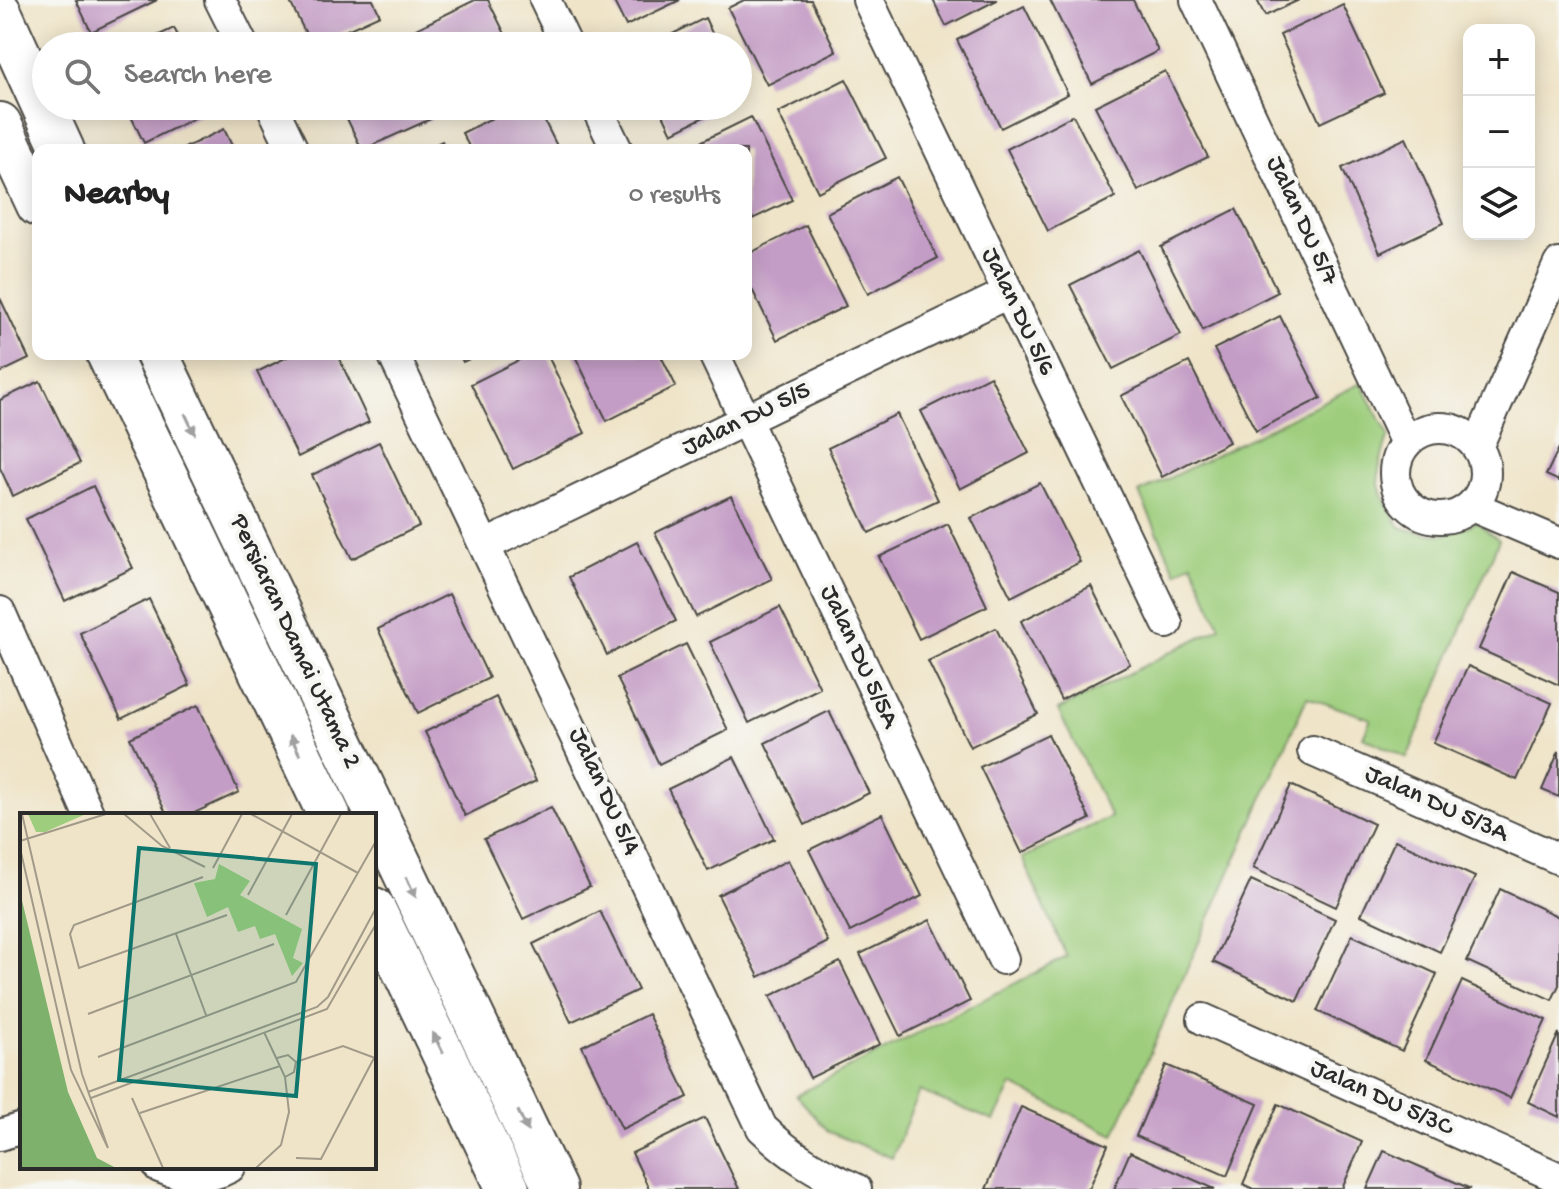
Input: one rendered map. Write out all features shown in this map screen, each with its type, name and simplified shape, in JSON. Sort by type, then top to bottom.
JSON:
[{"type":"street","points":[[220,0],[236,32]]},
{"type":"street","points":[[545,0],[560,32]]},
{"type":"street","name":"Jalan DU 5/6","points":[[868,0],[1167,623]]},
{"type":"street","name":"Jalan DU 5/7","points":[[1196,0],[1406,443]]},
{"type":"street","points":[[0,12],[32,82]]},
{"type":"street","points":[[49,120],[60,144]]},
{"type":"street","points":[[279,120],[290,144]]},
{"type":"street","points":[[603,120],[614,144]]},
{"type":"street","points":[[0,124],[32,192]]},
{"type":"street","points":[[1477,447],[1559,264]]},
{"type":"street","name":"Jalan DU 5/5","points":[[486,545],[1008,293]]},
{"type":"street","name":"Persiaran Damai Utama 2","points":[[111,360],[328,813]]},
{"type":"street","name":"Persiaran Damai Utama 2","points":[[160,360],[375,813]]},
{"type":"street","name":"Jalan DU 5/4","points":[[396,360],[762,1128],[787,1153],[817,1172],[856,1189]]},
{"type":"street","name":"Jalan DU 5/5A","points":[[717,360],[1003,959]]},
{"type":"street","points":[[1443,428],[1467,437],[1483,458],[1484,484],[1472,506],[1444,519],[1414,511],[1403,500],[1395,471],[1406,443],[1430,429],[1443,428]]},
{"type":"street","points":[[1472,506],[1559,543]]},
{"type":"street","points":[[0,612],[88,813]]},
{"type":"street","name":"Jalan DU 5/3A","points":[[1313,751],[1559,859]]},
{"type":"street","name":"Persiaran Damai Utama 2","points":[[376,814],[555,1189]]},
{"type":"street","points":[[376,918],[384,955],[508,1189]]},
{"type":"street","points":[[384,955],[431,930]]},
{"type":"street","name":"Jalan DU 5/3C","points":[[1203,1019],[1559,1178]]},
{"type":"street","points":[[0,1135],[20,1129]]},
{"type":"street","points":[[166,1169],[191,1176],[231,1175]]},
{"type":"green space","points":[[1361,383],[1389,435],[1380,463],[1379,482],[1385,501],[1400,527],[1439,535],[1476,522],[1499,540],[1407,758],[1363,737],[1371,719],[1307,697],[1114,1135],[1012,1085],[994,1121],[919,1091],[892,1158],[829,1132],[796,1095],[1067,957],[1022,858],[1111,817],[1058,710],[1220,627],[1192,563],[1176,572],[1139,493]]},
{"type":"building","points":[[76,0],[157,0],[91,32]]},
{"type":"building","points":[[289,0],[373,0],[380,15],[343,32],[305,32]]},
{"type":"building","points":[[475,0],[488,0],[504,32],[417,32],[416,29]]},
{"type":"building","points":[[613,0],[680,0],[626,26]]},
{"type":"building","points":[[744,0],[811,0],[836,51],[767,85],[752,55],[752,32],[740,32],[728,8]]},
{"type":"building","points":[[933,0],[997,0],[946,26]]},
{"type":"building","points":[[1050,0],[1133,0],[1158,51],[1092,84]]},
{"type":"building","points":[[1257,0],[1299,0],[1265,16]]},
{"type":"building","points":[[1343,5],[1384,93],[1320,123],[1280,35]]},
{"type":"building","points":[[1024,6],[1068,94],[1001,128],[957,40]]},
{"type":"building","points":[[705,18],[712,32],[676,32]]},
{"type":"building","points":[[1165,71],[1208,157],[1138,191],[1095,106]]},
{"type":"building","points":[[846,79],[886,158],[818,192],[778,113]]},
{"type":"building","points":[[1073,115],[1115,197],[1048,231],[1007,149]]},
{"type":"building","points":[[752,119],[792,200],[752,219],[752,144],[696,144]]},
{"type":"building","points":[[133,120],[191,120],[144,143]]},
{"type":"building","points":[[348,120],[429,120],[375,144],[359,144]]},
{"type":"building","points":[[488,120],[544,120],[556,144],[468,144],[462,133]]},
{"type":"building","points":[[666,120],[698,120],[672,133]]},
{"type":"building","points":[[224,129],[231,144],[193,144]]},
{"type":"building","points":[[1406,138],[1444,223],[1380,253],[1342,168]]},
{"type":"building","points":[[897,177],[938,258],[868,294],[827,213]]},
{"type":"building","points":[[1236,209],[1278,292],[1203,330],[1161,247]]},
{"type":"building","points":[[806,225],[846,306],[777,340],[752,289],[752,252]]},
{"type":"building","points":[[1139,250],[1181,335],[1113,369],[1070,285]]},
{"type":"building","points":[[0,298],[29,359],[0,373]]},
{"type":"building","points":[[1280,316],[1321,398],[1256,431],[1214,349]]},
{"type":"building","points":[[281,360],[340,360],[369,422],[298,457],[257,372]]},
{"type":"building","points":[[519,360],[550,360],[585,433],[513,469],[471,384]]},
{"type":"building","points":[[577,360],[663,360],[676,386],[607,421]]},
{"type":"building","points":[[1189,362],[1229,442],[1162,477],[1121,396]]},
{"type":"building","points":[[990,376],[1029,453],[960,489],[921,411]]},
{"type":"building","points":[[40,381],[80,463],[13,496],[0,468],[0,400]]},
{"type":"building","points":[[897,414],[938,500],[869,533],[828,448]]},
{"type":"building","points":[[379,442],[419,526],[352,559],[312,475]]},
{"type":"building","points":[[1559,448],[1559,481],[1546,475]]},
{"type":"building","points":[[1040,483],[1080,562],[1011,597],[971,518]]},
{"type":"building","points":[[93,486],[133,568],[65,601],[26,519]]},
{"type":"building","points":[[731,496],[772,579],[696,617],[655,533]]},
{"type":"building","points":[[948,524],[987,606],[919,639],[879,557]]},
{"type":"building","points":[[637,542],[676,621],[607,655],[569,577]]},
{"type":"building","points":[[1513,572],[1559,592],[1559,685],[1479,649]]},
{"type":"building","points":[[1091,586],[1130,664],[1061,700],[1021,621]]},
{"type":"building","points":[[449,594],[489,678],[418,713],[378,629]]},
{"type":"building","points":[[149,599],[190,685],[121,719],[80,633]]},
{"type":"building","points":[[780,607],[820,688],[749,723],[710,642]]},
{"type":"building","points":[[996,628],[1038,714],[970,747],[928,661]]},
{"type":"building","points":[[686,644],[728,730],[659,764],[617,678]]},
{"type":"building","points":[[1468,666],[1552,703],[1517,780],[1433,743]]},
{"type":"building","points":[[496,697],[536,781],[465,816],[425,732]]},
{"type":"building","points":[[198,705],[239,792],[194,813],[166,813],[130,738]]},
{"type":"building","points":[[829,711],[869,793],[805,825],[765,743]]},
{"type":"building","points":[[1048,734],[1090,819],[1022,853],[980,767]]},
{"type":"building","points":[[1559,751],[1559,797],[1542,790]]},
{"type":"building","points":[[734,757],[774,839],[708,871],[668,789]]},
{"type":"building","points":[[1291,785],[1374,824],[1336,907],[1253,868]]},
{"type":"building","points":[[551,807],[590,887],[523,919],[484,839]]},
{"type":"building","points":[[882,814],[922,896],[850,932],[809,850]]},
{"type":"building","points":[[1395,840],[1475,877],[1440,952],[1361,915]]},
{"type":"building","points":[[788,860],[828,942],[759,977],[718,895]]},
{"type":"building","points":[[1251,880],[1335,919],[1297,1001],[1213,962]]},
{"type":"building","points":[[1500,889],[1559,917],[1559,985],[1552,1000],[1467,961]]},
{"type":"building","points":[[600,911],[638,990],[571,1022],[533,944]]},
{"type":"building","points":[[930,920],[970,1001],[900,1036],[860,954]]},
{"type":"building","points":[[1352,935],[1437,974],[1402,1051],[1317,1011]]},
{"type":"building","points":[[840,962],[880,1044],[810,1078],[770,996]]},
{"type":"building","points":[[1462,981],[1546,1020],[1510,1098],[1426,1060]]},
{"type":"building","points":[[648,1014],[688,1097],[622,1129],[582,1046]]},
{"type":"building","points":[[1559,1033],[1559,1117],[1528,1102]]},
{"type":"building","points":[[1166,1065],[1258,1104],[1227,1176],[1136,1136]]},
{"type":"building","points":[[1278,1104],[1362,1142],[1342,1189],[1253,1189],[1243,1184]]},
{"type":"building","points":[[1021,1107],[1108,1145],[1089,1189],[986,1189]]},
{"type":"building","points":[[705,1118],[739,1189],[649,1189],[632,1153]]},
{"type":"building","points":[[1384,1151],[1471,1189],[1367,1189]]},
{"type":"building","points":[[1130,1152],[1215,1189],[1114,1189]]}]
